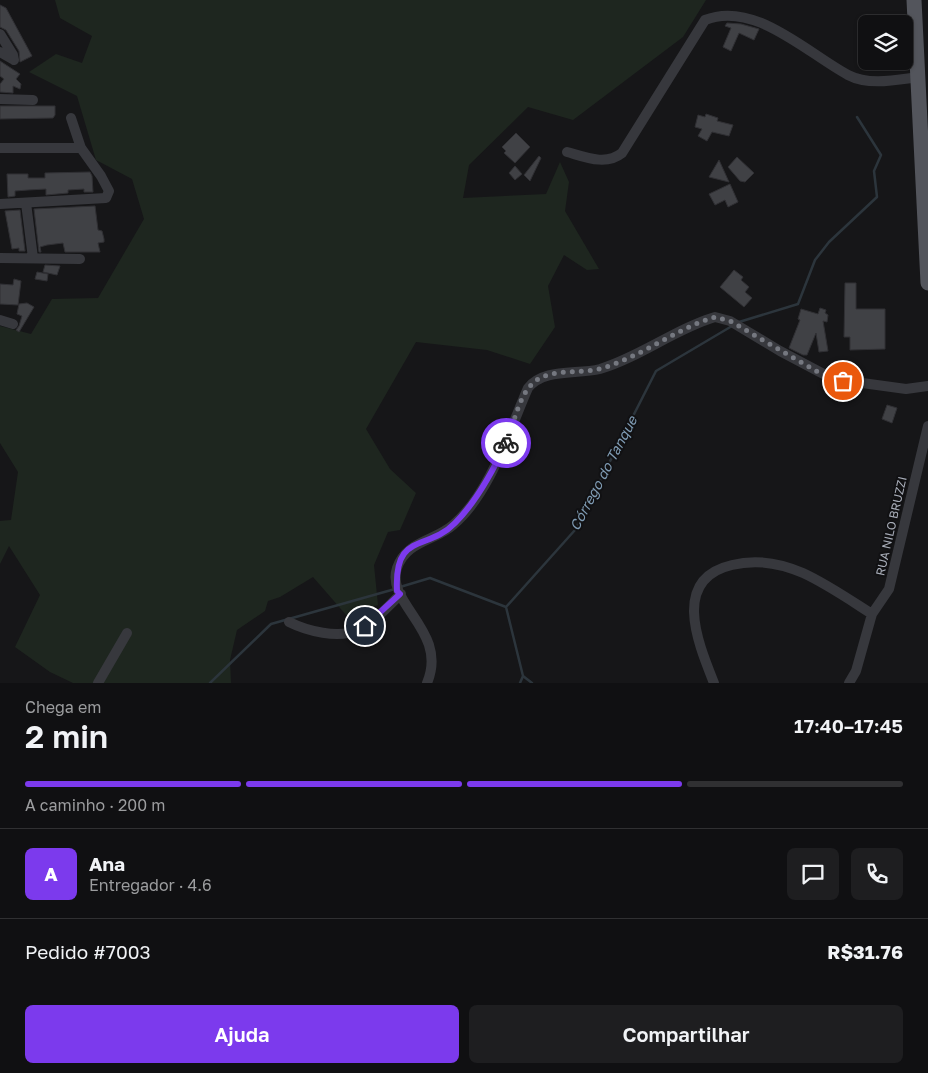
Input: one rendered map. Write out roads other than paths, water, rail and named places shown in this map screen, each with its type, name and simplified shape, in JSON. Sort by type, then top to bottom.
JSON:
[{"type":"main road","points":[[914,0],[923,72]]},
{"type":"main road","points":[[924,0],[923,72],[928,283]]},
{"type":"street","points":[[567,152],[597,160],[616,158],[622,153],[694,37],[713,11],[722,5]]},
{"type":"street","points":[[789,24],[831,63],[848,75],[874,82],[923,72]]},
{"type":"street","points":[[0,34],[14,60],[0,52]]},
{"type":"street","points":[[0,99],[33,100]]},
{"type":"street","points":[[0,204],[106,198],[109,191],[102,176],[81,148],[71,118]]},
{"type":"street","points":[[0,148],[81,148]]},
{"type":"street","points":[[26,203],[33,258]]},
{"type":"street","points":[[0,258],[80,259]]},
{"type":"street","points":[[427,683],[432,669],[430,648],[421,627],[399,593],[396,569],[410,548],[454,525],[470,507],[498,461],[528,388],[535,381],[550,375],[589,371],[614,364],[704,320],[715,317],[740,326],[780,351],[833,379],[906,389],[928,386]]},
{"type":"street","points":[[0,320],[13,324]]},
{"type":"street","name":"RUA NILO BRUZZI","points":[[849,683],[856,671],[872,614],[888,589],[927,428]]},
{"type":"street","points":[[714,683],[696,633],[694,610],[697,590],[703,578],[713,570],[745,562],[762,561],[780,565],[802,573],[872,614]]},
{"type":"street","points":[[289,622],[303,628],[324,632],[357,630],[399,593]]},
{"type":"street","points":[[98,683],[128,633]]},
{"type":"waterway","name":"Córrego do Tanque","points":[[739,322],[798,304],[815,260],[829,242],[877,197],[874,171],[881,155],[857,117]]},
{"type":"waterway","name":"Córrego do Tanque","points":[[400,587],[430,578],[506,607],[575,530],[656,371],[732,326]]},
{"type":"waterway","name":"Córrego do Tanque","points":[[210,683],[271,624],[395,589]]},
{"type":"waterway","points":[[506,607],[523,676],[520,683]]},
{"type":"waterway","points":[[523,676],[532,683]]}]
